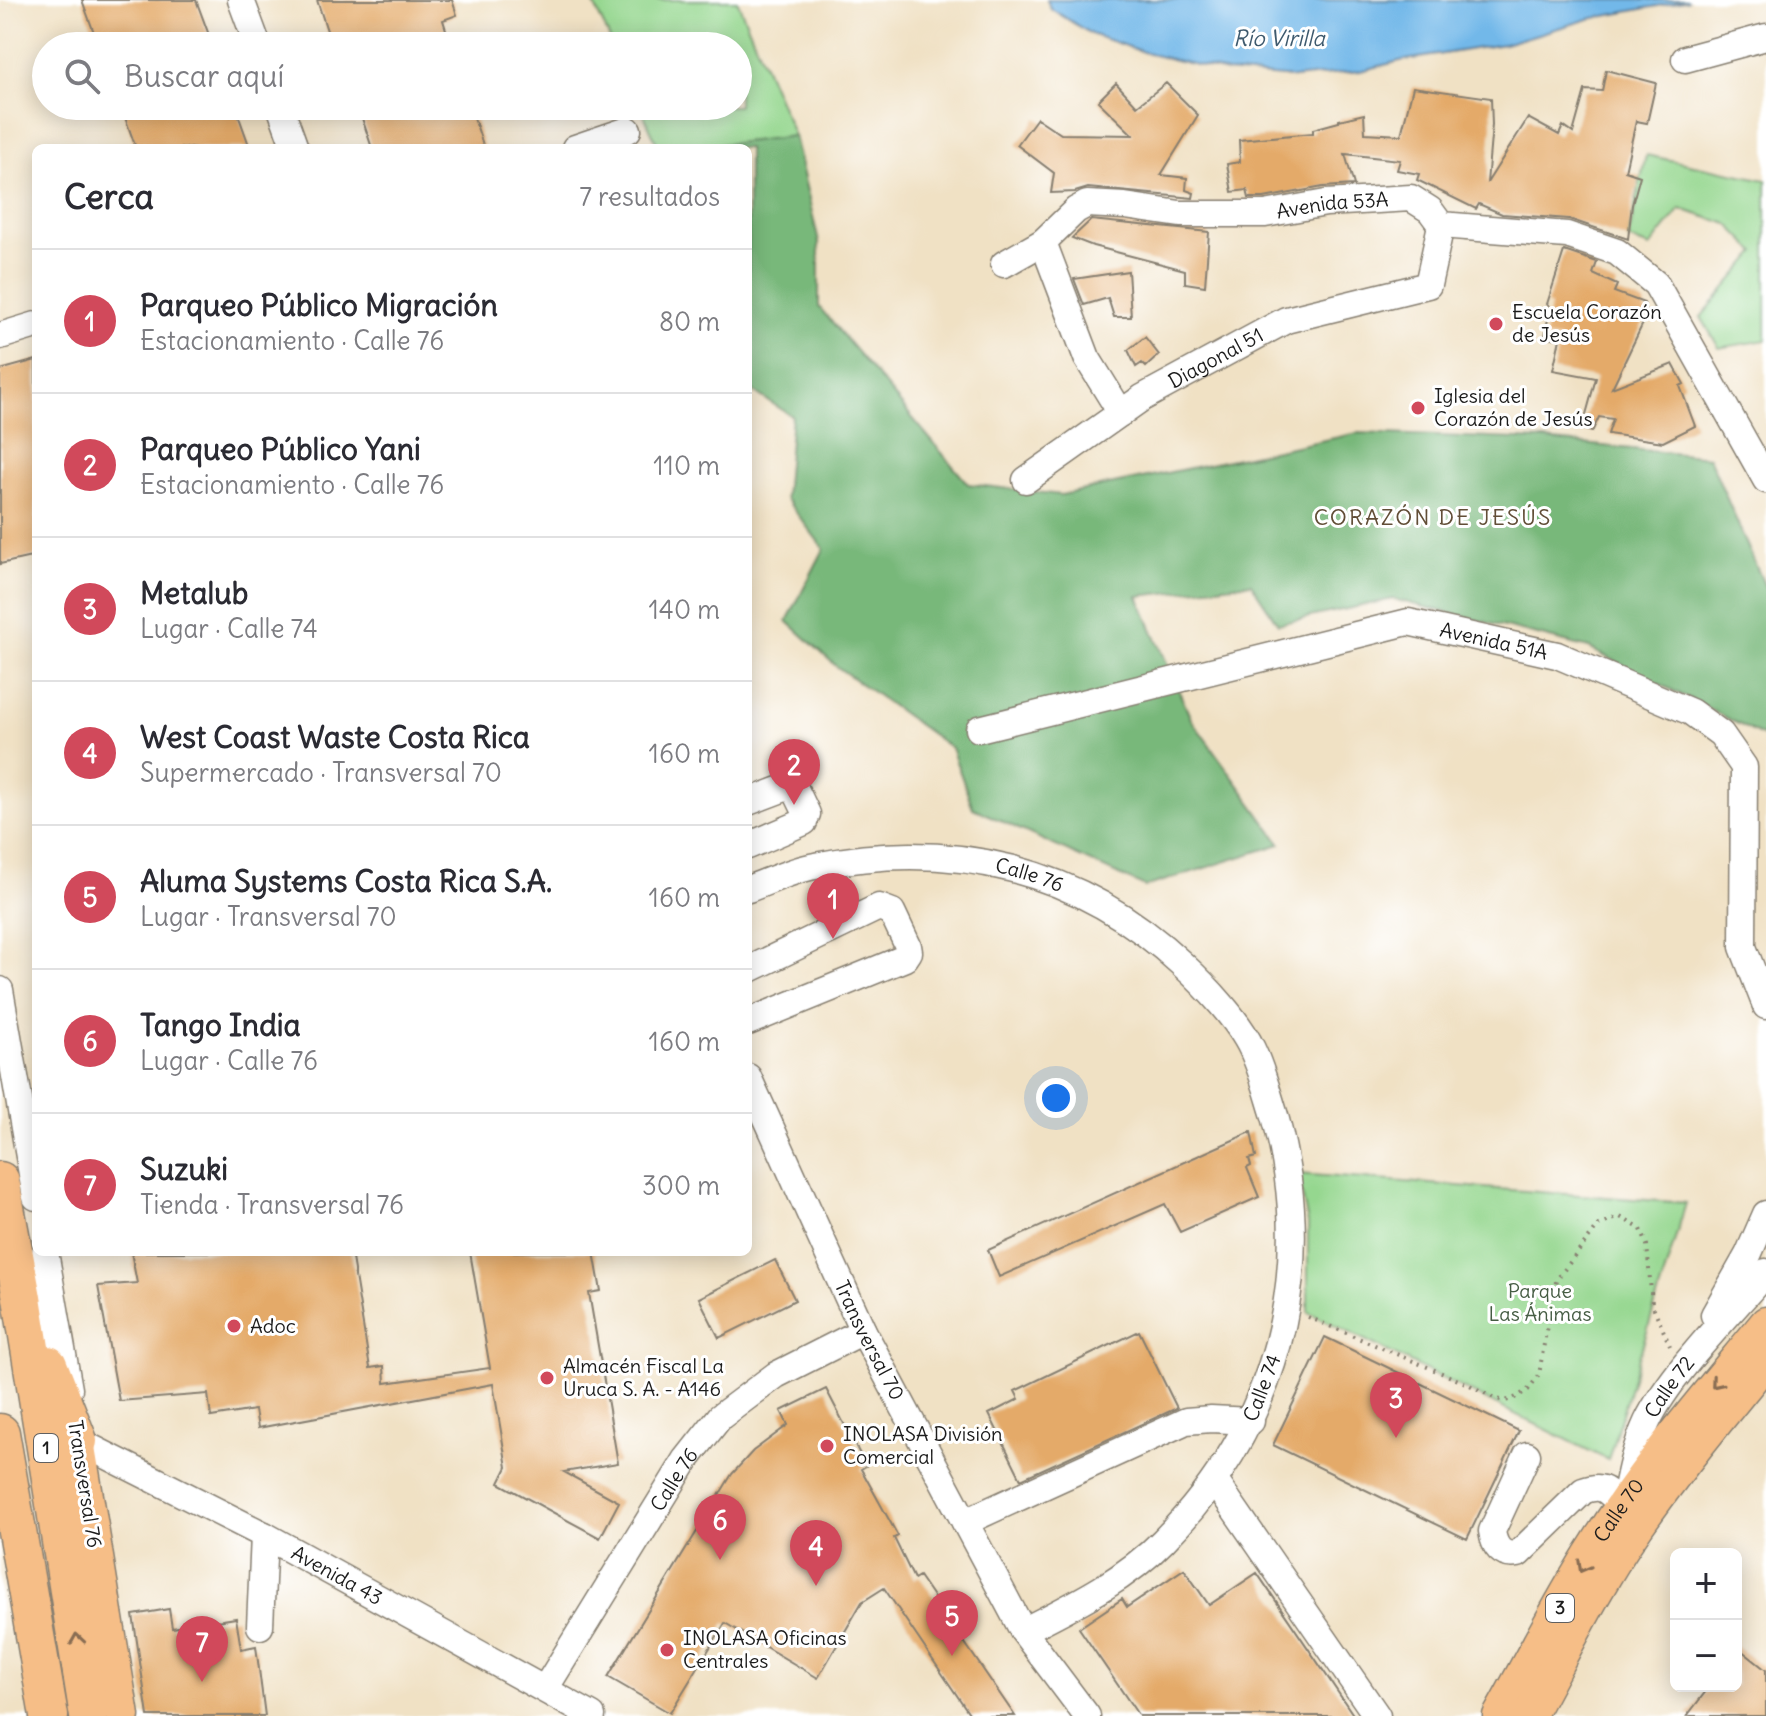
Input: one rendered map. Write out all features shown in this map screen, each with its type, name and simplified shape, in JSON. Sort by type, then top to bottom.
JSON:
[{"type":"highway","name":"1","points":[[0,1181],[22,1298],[89,1716]]},
{"type":"highway","points":[[22,1298],[78,1441]]},
{"type":"highway","name":"1","points":[[0,1433],[49,1716]]},
{"type":"main road","name":"Calle 70","points":[[1529,1716],[1613,1564],[1630,1508],[1683,1423],[1766,1323]]},
{"type":"main road","name":"Calle 70","points":[[1499,1716],[1594,1547],[1630,1508],[1691,1453],[1766,1361]]},
{"type":"main road","name":"Transversal 76","points":[[78,1441],[123,1716]]},
{"type":"street","points":[[241,0],[253,32]]},
{"type":"street","points":[[1685,59],[1766,37]]},
{"type":"street","points":[[285,120],[294,144]]},
{"type":"street","points":[[587,144],[628,130]]},
{"type":"street","name":"Avenida 53A","points":[[1004,264],[1043,242],[1076,210],[1087,204],[1180,214],[1265,214],[1326,203],[1411,198],[1430,210],[1441,225]]},
{"type":"street","points":[[1441,225],[1567,235],[1617,252],[1656,284],[1766,480]]},
{"type":"street","name":"Diagonal 51","points":[[1026,480],[1142,398],[1286,320],[1428,285],[1441,225]]},
{"type":"street","points":[[1043,242],[1087,358],[1121,413]]},
{"type":"street","points":[[0,336],[32,326]]},
{"type":"street","name":"Avenida 51A","points":[[979,729],[1408,622],[1557,655],[1691,712],[1721,734],[1744,767],[1743,947],[1766,1006]]},
{"type":"street","points":[[752,800],[790,786],[795,789],[807,814],[804,822],[752,844]]},
{"type":"street","name":"Calle 76","points":[[752,888],[811,866],[883,855],[956,857],[1027,871],[1094,899],[1155,938],[1208,988],[1251,1047]]},
{"type":"street","points":[[752,968],[879,907],[892,912],[909,952],[905,958],[752,1020]]},
{"type":"street","points":[[0,990],[32,1174]]},
{"type":"street","name":"Calle 74","points":[[1023,1631],[1097,1594],[1162,1543],[1215,1481],[1251,1421],[1273,1366],[1287,1308],[1293,1255],[1292,1202],[1284,1149],[1251,1047]]},
{"type":"street","name":"Transversal 70","points":[[752,1086],[863,1331],[1023,1631],[1087,1716]]},
{"type":"street","points":[[1685,1367],[1748,1255],[1766,1214]]},
{"type":"street","name":"Transversal 76","points":[[46,1256],[78,1441]]},
{"type":"street","name":"Calle 72","points":[[1630,1508],[1631,1465],[1649,1419],[1685,1367],[1766,1272]]},
{"type":"street","name":"Calle 76","points":[[545,1689],[686,1460],[720,1417],[776,1375],[863,1331]]},
{"type":"street","points":[[965,1522],[1186,1421],[1251,1421]]},
{"type":"street","name":"Avenida 43","points":[[78,1441],[264,1535],[592,1716]]},
{"type":"street","points":[[1527,1455],[1492,1531],[1493,1543],[1498,1549],[1511,1555],[1518,1554],[1583,1491],[1595,1487],[1605,1489],[1630,1508]]},
{"type":"street","points":[[1215,1481],[1377,1716]]},
{"type":"street","points":[[260,1626],[264,1535]]},
{"type":"path","points":[[1287,1308],[1504,1401],[1528,1390],[1539,1375],[1557,1279],[1599,1225],[1620,1217],[1641,1229],[1647,1245],[1652,1304],[1666,1334],[1672,1357],[1685,1367]]},
{"type":"green space","points":[[592,0],[737,0],[750,32],[607,32]]},
{"type":"green space","points":[[752,36],[794,136],[727,144],[657,144],[646,120],[752,120]]},
{"type":"green space","points":[[794,136],[819,242],[819,307],[968,484],[1061,495],[1358,433],[1545,440],[1709,457],[1766,589],[1766,738],[1589,648],[1393,599],[1278,624],[1251,583],[1138,596],[1191,719],[1281,844],[1145,887],[973,808],[951,748],[836,666],[787,621],[824,549],[785,498],[792,416],[752,391],[752,144],[727,144]]},
{"type":"green space","points":[[1646,155],[1766,180],[1766,340],[1719,348],[1701,317],[1756,252],[1728,224],[1680,209],[1650,247],[1628,239]]},
{"type":"green space","name":"Parque Las Ánimas","points":[[1298,1174],[1686,1203],[1608,1460],[1308,1312],[1308,1223]]},
{"type":"water","name":"Río Virilla","points":[[1047,0],[1689,0],[1589,19],[1504,44],[1400,61],[1360,71],[1294,78],[1227,72],[1149,54],[1091,34],[1050,8]]},
{"type":"building","points":[[82,0],[196,0],[208,32],[94,32]]},
{"type":"building","points":[[317,0],[452,0],[457,15],[443,20],[447,32],[327,32]]},
{"type":"building","points":[[1606,70],[1656,83],[1647,123],[1636,121],[1625,171],[1640,176],[1632,205],[1628,239],[1569,219],[1502,214],[1479,204],[1476,209],[1417,180],[1419,174],[1397,170],[1400,160],[1345,154],[1354,185],[1323,187],[1264,198],[1249,198],[1247,190],[1232,192],[1227,164],[1240,162],[1239,140],[1313,133],[1313,129],[1364,114],[1365,133],[1401,135],[1413,87],[1491,98],[1487,183],[1528,118],[1559,135],[1563,126],[1573,133],[1585,90],[1602,91]]},
{"type":"building","points":[[1116,83],[1137,106],[1166,83],[1198,115],[1161,175],[1187,178],[1186,190],[1194,193],[1193,198],[1088,188],[1051,193],[1054,173],[1017,145],[1037,118],[1061,134],[1133,135],[1098,101]]},
{"type":"building","points":[[126,120],[240,120],[249,144],[135,144]]},
{"type":"building","points":[[363,120],[475,120],[483,144],[371,144]]},
{"type":"building","points":[[1091,220],[1209,232],[1205,286],[1185,283],[1185,270],[1072,238]]},
{"type":"building","points":[[1564,251],[1597,262],[1593,274],[1617,285],[1614,292],[1644,303],[1646,317],[1612,388],[1673,364],[1684,384],[1680,386],[1695,426],[1663,442],[1608,434],[1613,419],[1599,417],[1592,432],[1582,429],[1596,378],[1553,370],[1560,339],[1545,337],[1550,306],[1547,304]]},
{"type":"building","points":[[1128,271],[1131,317],[1114,317],[1108,298],[1084,305],[1074,279]]},
{"type":"building","points":[[1145,337],[1159,355],[1146,367],[1142,363],[1136,367],[1128,350]]},
{"type":"building","points":[[32,361],[32,557],[0,564],[0,370]]},
{"type":"building","points":[[1251,1132],[1256,1157],[1249,1159],[1251,1166],[1247,1168],[1259,1197],[1180,1232],[1165,1204],[999,1277],[988,1250]]},
{"type":"building","points":[[132,1256],[352,1256],[370,1368],[384,1366],[385,1383],[490,1368],[471,1256],[595,1256],[601,1291],[589,1293],[618,1463],[564,1472],[619,1502],[600,1538],[499,1483],[507,1467],[493,1384],[258,1428],[255,1410],[211,1417],[208,1394],[119,1401],[98,1286],[137,1283]]},
{"type":"building","points":[[775,1260],[795,1300],[719,1338],[699,1298]]},
{"type":"building","points":[[1139,1331],[1177,1408],[1021,1479],[989,1414],[1019,1399],[1015,1391]]},
{"type":"building","points":[[1325,1337],[1519,1431],[1467,1539],[1273,1445]]},
{"type":"building","points":[[826,1389],[866,1466],[861,1469],[898,1536],[894,1538],[914,1579],[919,1576],[1015,1716],[971,1716],[884,1588],[862,1602],[818,1678],[725,1623],[670,1713],[608,1677],[732,1474],[753,1451],[788,1425],[781,1411]]},
{"type":"building","points":[[1184,1569],[1209,1605],[1257,1573],[1354,1716],[1139,1716],[1079,1628],[1122,1599],[1127,1607]]},
{"type":"building","points":[[169,1609],[172,1628],[236,1618],[241,1649],[256,1646],[265,1716],[148,1716],[133,1615]]},
{"type":"building","points":[[1742,1651],[1766,1670],[1766,1716],[1687,1716],[1705,1692],[1742,1692]]},
{"type":"place","name":"Escuela Corazón de Jesús","points":[[1496,324]]},
{"type":"place","name":"Iglesia del Corazón de Jesús","points":[[1418,408]]},
{"type":"place","name":"Parqueo Público Yani","points":[[794,805]]},
{"type":"place","name":"Parqueo Público Migración","points":[[833,939]]},
{"type":"place","name":"Adoc","points":[[234,1326]]},
{"type":"place","name":"Almacén Fiscal La Uruca S. A. - A146","points":[[547,1378]]},
{"type":"place","name":"Metalub","points":[[1396,1438]]},
{"type":"place","name":"INOLASA División Comercial","points":[[827,1446]]},
{"type":"place","name":"Tango India","points":[[720,1560]]},
{"type":"place","name":"West Coast Waste Costa Rica","points":[[816,1586]]},
{"type":"place","name":"INOLASA Oficinas Centrales","points":[[667,1650]]},
{"type":"place","name":"Aluma Systems Costa Rica S.A.","points":[[952,1656]]},
{"type":"place","name":"Suzuki","points":[[202,1682]]},
{"type":"district","name":"CORAZÓN DE JESÚS","points":[[1433,517]]}]
